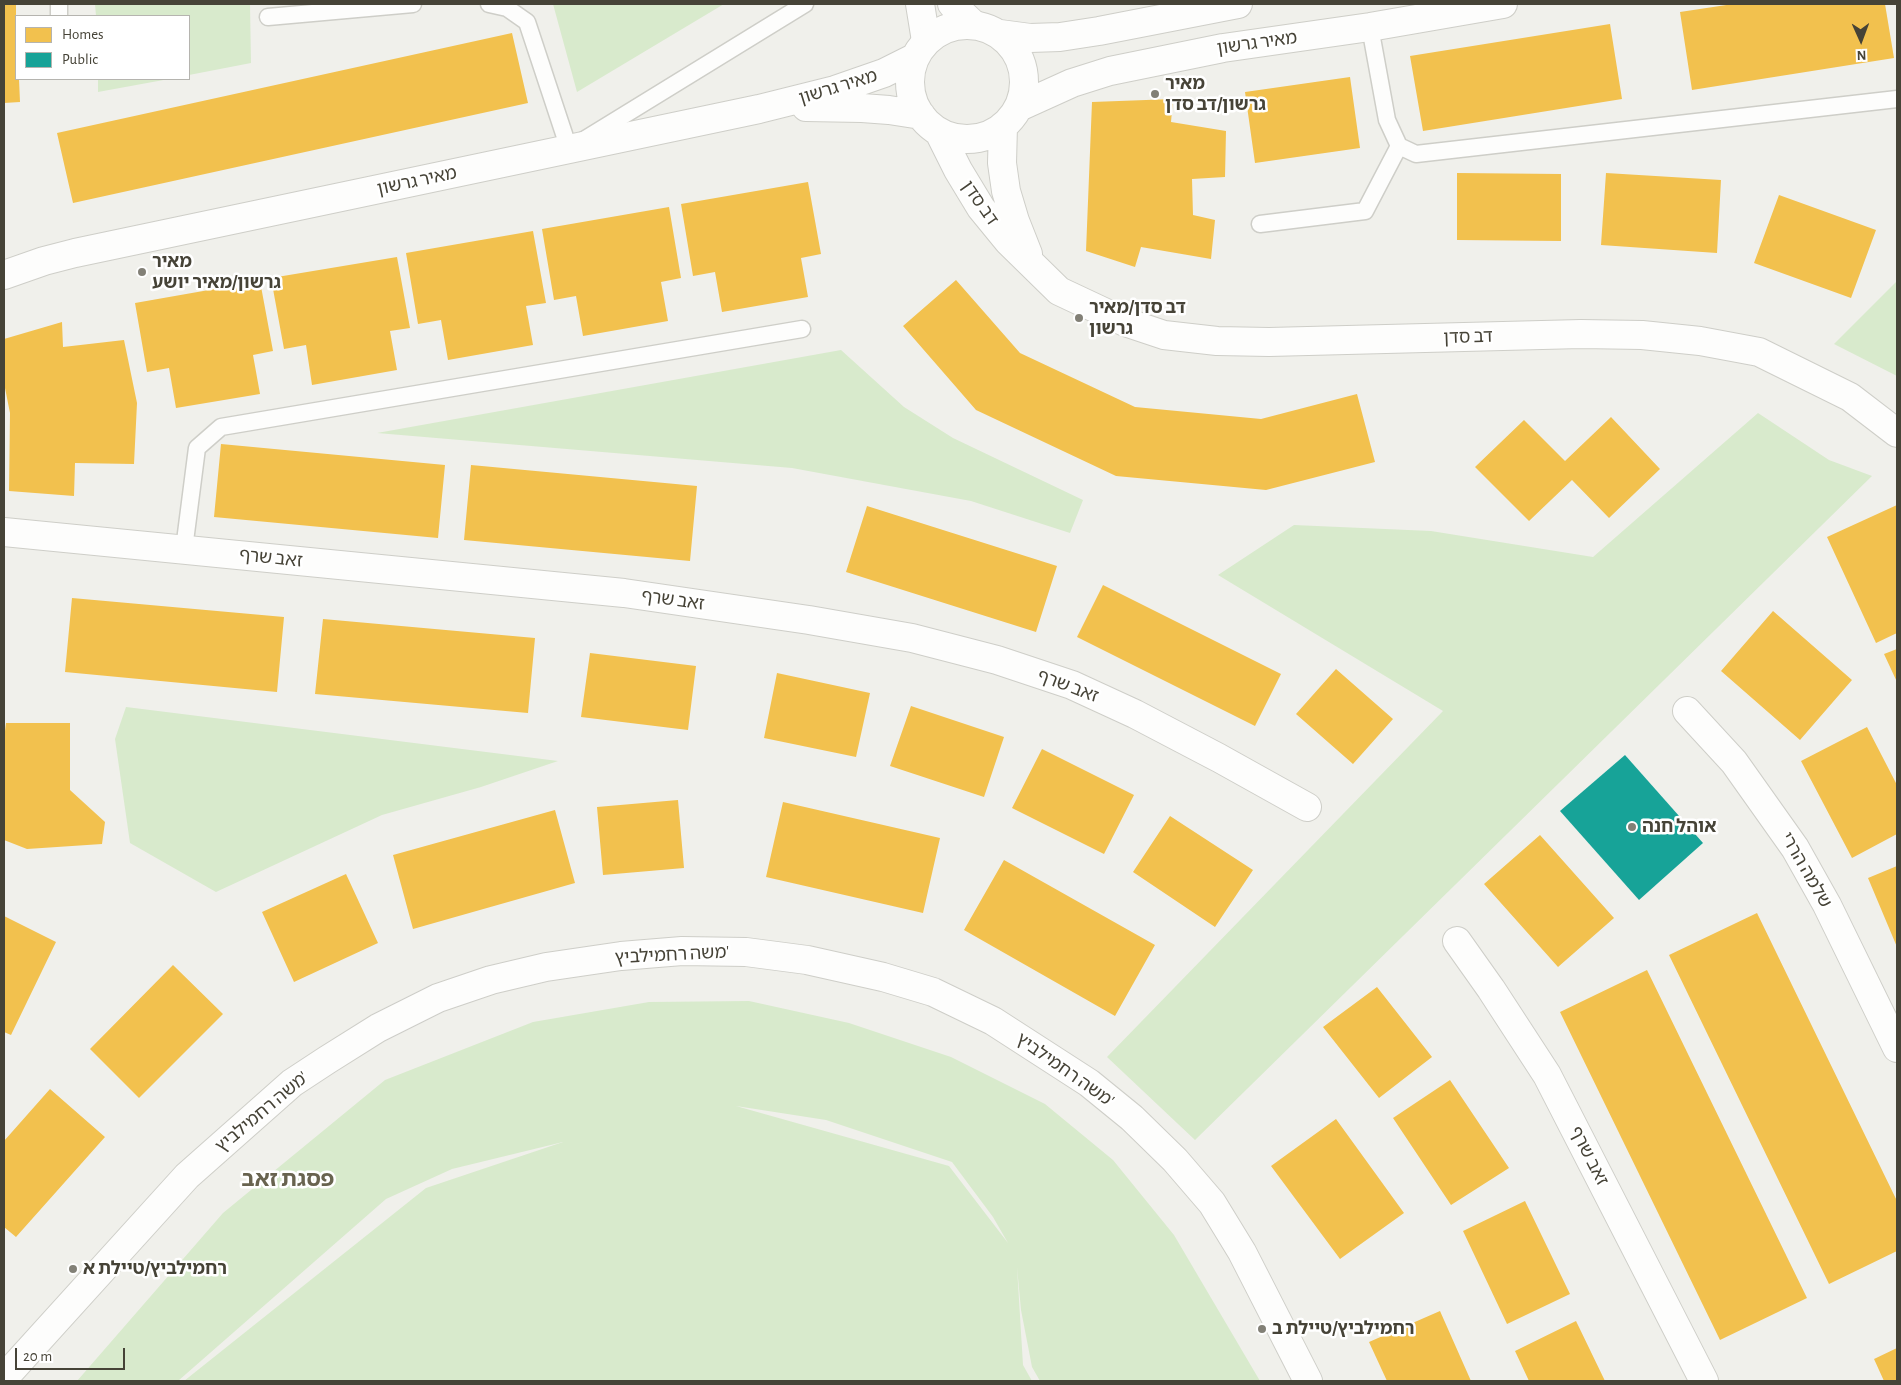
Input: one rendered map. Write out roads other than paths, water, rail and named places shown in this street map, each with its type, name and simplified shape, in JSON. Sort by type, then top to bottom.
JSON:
[{"type":"street","points":[[920,4],[920,49],[910,72],[913,102],[930,123],[965,139],[979,138],[1011,117],[1024,92],[1024,75],[1020,60],[1012,45],[1000,34],[988,28],[974,25],[957,25],[940,31],[920,49]]},
{"type":"street","points":[[952,4],[974,25]]},
{"type":"street","points":[[1000,34],[1030,38],[1060,37],[1238,4]]},
{"type":"street","name":"מאיר גרשון","points":[[1011,117],[1072,83],[1110,71],[1223,48],[1370,27],[1503,4]]},
{"type":"street","name":"מאיר גרשון","points":[[4,275],[44,260],[74,253],[759,109],[835,90],[884,74],[920,49]]},
{"type":"street","name":"מאיר גרשון","points":[[759,109],[798,107],[889,110],[930,123]]},
{"type":"street","name":"דב סדן","points":[[1011,117],[1002,163],[1006,190],[1015,221],[1034,267]]},
{"type":"street","name":"דב סדן","points":[[930,123],[981,208],[1008,241],[1059,291],[1125,322],[1164,335],[1217,341],[1269,342],[1580,334],[1642,335],[1717,344],[1759,352],[1810,376],[1850,396],[1897,433]]},
{"type":"street","name":"מאיר גרשון","points":[[4,253],[22,256],[74,253]]},
{"type":"street","name":"זאב שרף","points":[[4,532],[624,593],[809,620],[912,638],[996,660],[1072,685],[1135,714],[1307,807]]},
{"type":"street","name":"שלמה הררי","points":[[1688,710],[1734,762],[1795,848],[1828,905],[1897,1048]]},
{"type":"street","name":"זאב שרף","points":[[1457,941],[1492,989],[1547,1075],[1704,1381]]},
{"type":"street","name":"משה רחמילביץ'","points":[[4,1378],[186,1176],[292,1083],[378,1028],[438,998],[491,980],[546,967],[621,956],[682,951],[746,952],[807,960],[883,977],[933,992],[993,1021],[1089,1083],[1132,1118],[1175,1160],[1212,1203],[1242,1252],[1308,1381]]},
{"type":"lane","points":[[268,17],[413,4]]},
{"type":"lane","points":[[489,4],[507,8],[527,22],[569,149],[805,4]]},
{"type":"lane","points":[[1370,27],[1387,120],[1399,146],[1416,154],[1897,99]]},
{"type":"lane","points":[[1260,224],[1365,211],[1399,146]]},
{"type":"lane","points":[[184,549],[197,448],[221,427],[802,329]]},
{"type":"place","name":"מאיר גרשון/דב סדן","points":[[1155,94]]},
{"type":"place","name":"מאיר גרשון/מאיר יושע","points":[[142,272]]},
{"type":"place","name":"דב סדן/מאיר גרשון","points":[[1079,318]]},
{"type":"place","name":"אוהל חנה","points":[[1632,827]]},
{"type":"place","name":"רחמילביץ/טיילת א","points":[[73,1269]]},
{"type":"place","name":"רחמילביץ/טיילת ב","points":[[1262,1329]]},
{"type":"district","name":"פסגת זאב","points":[[288,1179]]}]
